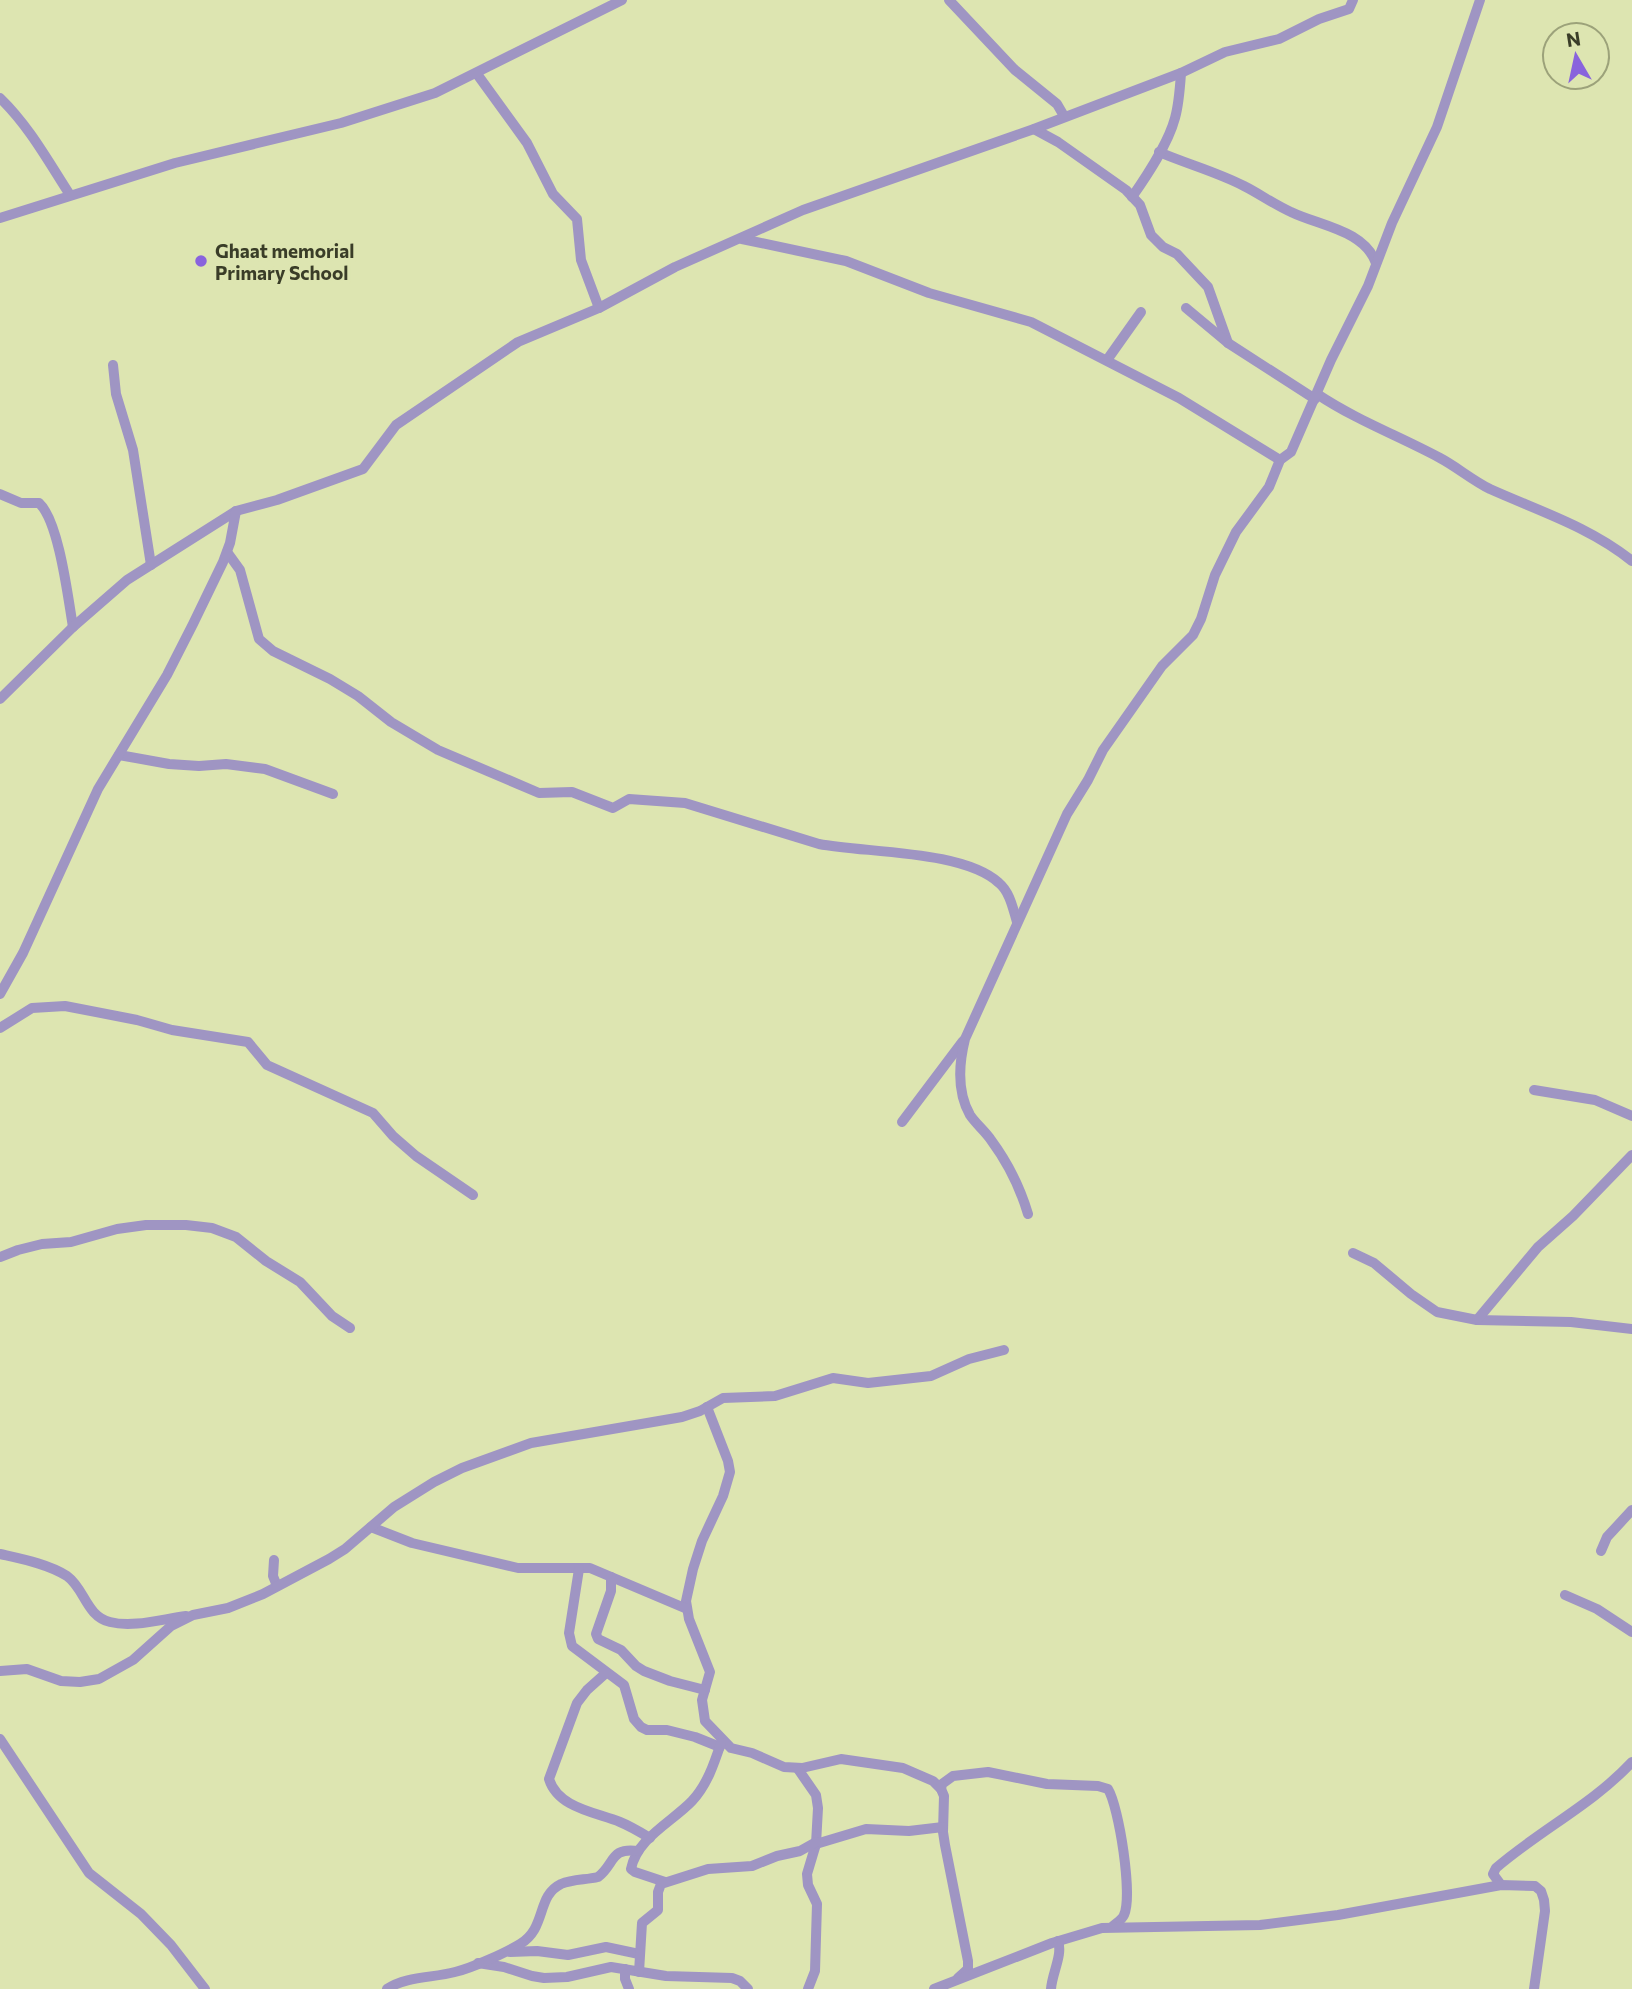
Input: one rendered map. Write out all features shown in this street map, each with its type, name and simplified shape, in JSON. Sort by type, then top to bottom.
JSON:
[{"type":"street","points":[[0,218],[175,163],[380,112],[435,93],[622,0]]},
{"type":"street","points":[[949,0],[1015,70],[1057,104],[1064,116]]},
{"type":"street","points":[[0,699],[73,627],[127,580],[236,511],[277,500],[363,469],[396,425],[501,352],[528,337],[599,308],[675,267],[803,210],[1034,129],[1181,73],[1225,52],[1287,36],[1319,19],[1349,9],[1353,0]]},
{"type":"street","points":[[902,1122],[965,1040],[1067,814],[1088,780],[1102,750],[1162,666],[1193,635],[1215,575],[1232,539],[1264,496],[1280,460],[1291,452],[1368,286],[1392,223],[1440,118],[1480,0]]},
{"type":"street","points":[[1132,197],[1175,117],[1181,73]]},
{"type":"street","points":[[477,74],[527,143],[553,194],[577,219],[581,260],[599,308]]},
{"type":"street","points":[[0,97],[35,140],[70,195]]},
{"type":"street","points":[[1034,129],[1098,170],[1140,205],[1151,235],[1163,247],[1177,254],[1208,287],[1228,343]]},
{"type":"street","points":[[1158,152],[1244,186],[1293,213],[1318,221],[1357,240],[1372,252],[1376,263]]},
{"type":"street","points":[[742,239],[846,261],[929,293],[1016,316],[1179,398],[1280,460]]},
{"type":"street","points":[[1186,308],[1228,343],[1316,397],[1441,458],[1485,486],[1596,536],[1632,561]]},
{"type":"street","points":[[1107,360],[1142,312]]},
{"type":"street","points":[[113,365],[116,394],[133,450],[151,565]]},
{"type":"street","points":[[0,494],[21,503],[39,503],[45,508],[55,536],[73,627]]},
{"type":"street","points":[[0,994],[5,976],[98,789],[167,675],[227,552],[236,511]]},
{"type":"street","points":[[227,552],[240,570],[259,639],[274,651],[337,683],[391,722],[438,750],[539,793],[572,792],[613,808],[629,799],[685,803],[819,844],[960,863],[1000,883],[1007,893],[1017,922]]},
{"type":"street","points":[[119,755],[169,764],[226,764],[265,769],[333,794]]},
{"type":"street","points":[[0,1028],[32,1008],[65,1006],[185,1032],[248,1042],[267,1065],[373,1113],[393,1136],[416,1156],[473,1195]]},
{"type":"street","points":[[965,1040],[960,1071],[965,1104],[1019,1185],[1028,1214]]},
{"type":"street","points":[[1534,1090],[1595,1100],[1632,1116]]},
{"type":"street","points":[[1477,1320],[1538,1247],[1573,1216],[1632,1155]]},
{"type":"street","points":[[0,1257],[43,1244],[71,1242],[117,1229],[146,1225],[212,1228],[236,1237],[266,1261],[306,1286],[321,1307],[351,1328]]},
{"type":"street","points":[[1353,1253],[1374,1263],[1432,1310],[1477,1320],[1571,1322],[1632,1329]]},
{"type":"street","points":[[0,1555],[30,1561],[66,1576],[96,1616],[110,1622],[128,1623],[228,1608],[277,1586],[345,1549],[394,1507],[434,1482],[462,1468],[531,1443],[682,1417],[723,1398],[775,1396],[833,1378],[868,1384],[931,1376],[969,1359],[1004,1350]]},
{"type":"street","points":[[707,1407],[729,1461],[730,1472],[693,1569],[688,1587],[687,1609],[710,1672],[702,1708],[705,1721],[721,1744]]},
{"type":"street","points":[[1601,1551],[1608,1537],[1632,1510]]},
{"type":"street","points":[[371,1527],[412,1543],[518,1567],[590,1568],[687,1609]]},
{"type":"street","points":[[274,1560],[273,1576],[277,1586]]},
{"type":"street","points":[[579,1569],[570,1640],[576,1651],[626,1687],[634,1719],[641,1727],[647,1730],[667,1730],[721,1744],[752,1753],[784,1767],[798,1769],[841,1759],[872,1763],[918,1773],[941,1788],[945,1806],[943,1827],[968,1961],[968,1969],[958,1978]]},
{"type":"street","points":[[611,1577],[609,1597],[596,1634],[598,1639],[621,1650],[644,1671],[705,1690]]},
{"type":"street","points":[[1565,1595],[1597,1609],[1632,1632]]},
{"type":"street","points":[[0,1671],[27,1669],[61,1681],[99,1679],[133,1660],[171,1626],[193,1615]]},
{"type":"street","points":[[606,1673],[577,1703],[549,1779],[554,1791],[564,1800],[621,1822],[650,1838]]},
{"type":"street","points":[[0,1739],[89,1873],[141,1914],[171,1945],[205,1989]]},
{"type":"street","points":[[665,1882],[633,1871],[631,1867],[638,1851],[650,1838],[693,1800],[707,1779],[721,1744]]},
{"type":"street","points":[[1500,1885],[1493,1874],[1496,1868],[1554,1822],[1590,1800],[1632,1762]]},
{"type":"street","points":[[798,1769],[816,1795],[816,1843],[807,1874],[817,1904],[816,1964],[808,1989]]},
{"type":"street","points":[[941,1788],[953,1776],[988,1772],[1047,1784],[1098,1786],[1108,1789],[1118,1817],[1128,1896],[1123,1918],[1111,1927]]},
{"type":"street","points":[[639,1972],[642,1923],[658,1910],[659,1887],[665,1882],[717,1868],[752,1866],[800,1851],[816,1843],[866,1829],[909,1831],[943,1827]]},
{"type":"street","points":[[387,1989],[403,1982],[457,1972],[522,1943],[534,1932],[545,1900],[559,1885],[598,1877],[617,1853],[638,1851]]},
{"type":"street","points":[[934,1989],[1058,1941],[1111,1927],[1260,1925],[1338,1915],[1500,1885],[1535,1886],[1541,1891],[1544,1900],[1545,1911],[1534,1989]]},
{"type":"street","points":[[1051,1989],[1051,1979],[1061,1950],[1058,1941]]},
{"type":"street","points":[[503,1952],[537,1951],[568,1955],[606,1947],[639,1954]]},
{"type":"street","points":[[478,1963],[544,1978],[567,1977],[611,1967],[666,1976],[732,1978],[748,1989]]},
{"type":"street","points":[[625,1969],[629,1989]]},
{"type":"place","name":"Ghaat memorial Primary School","points":[[201,261]]}]
